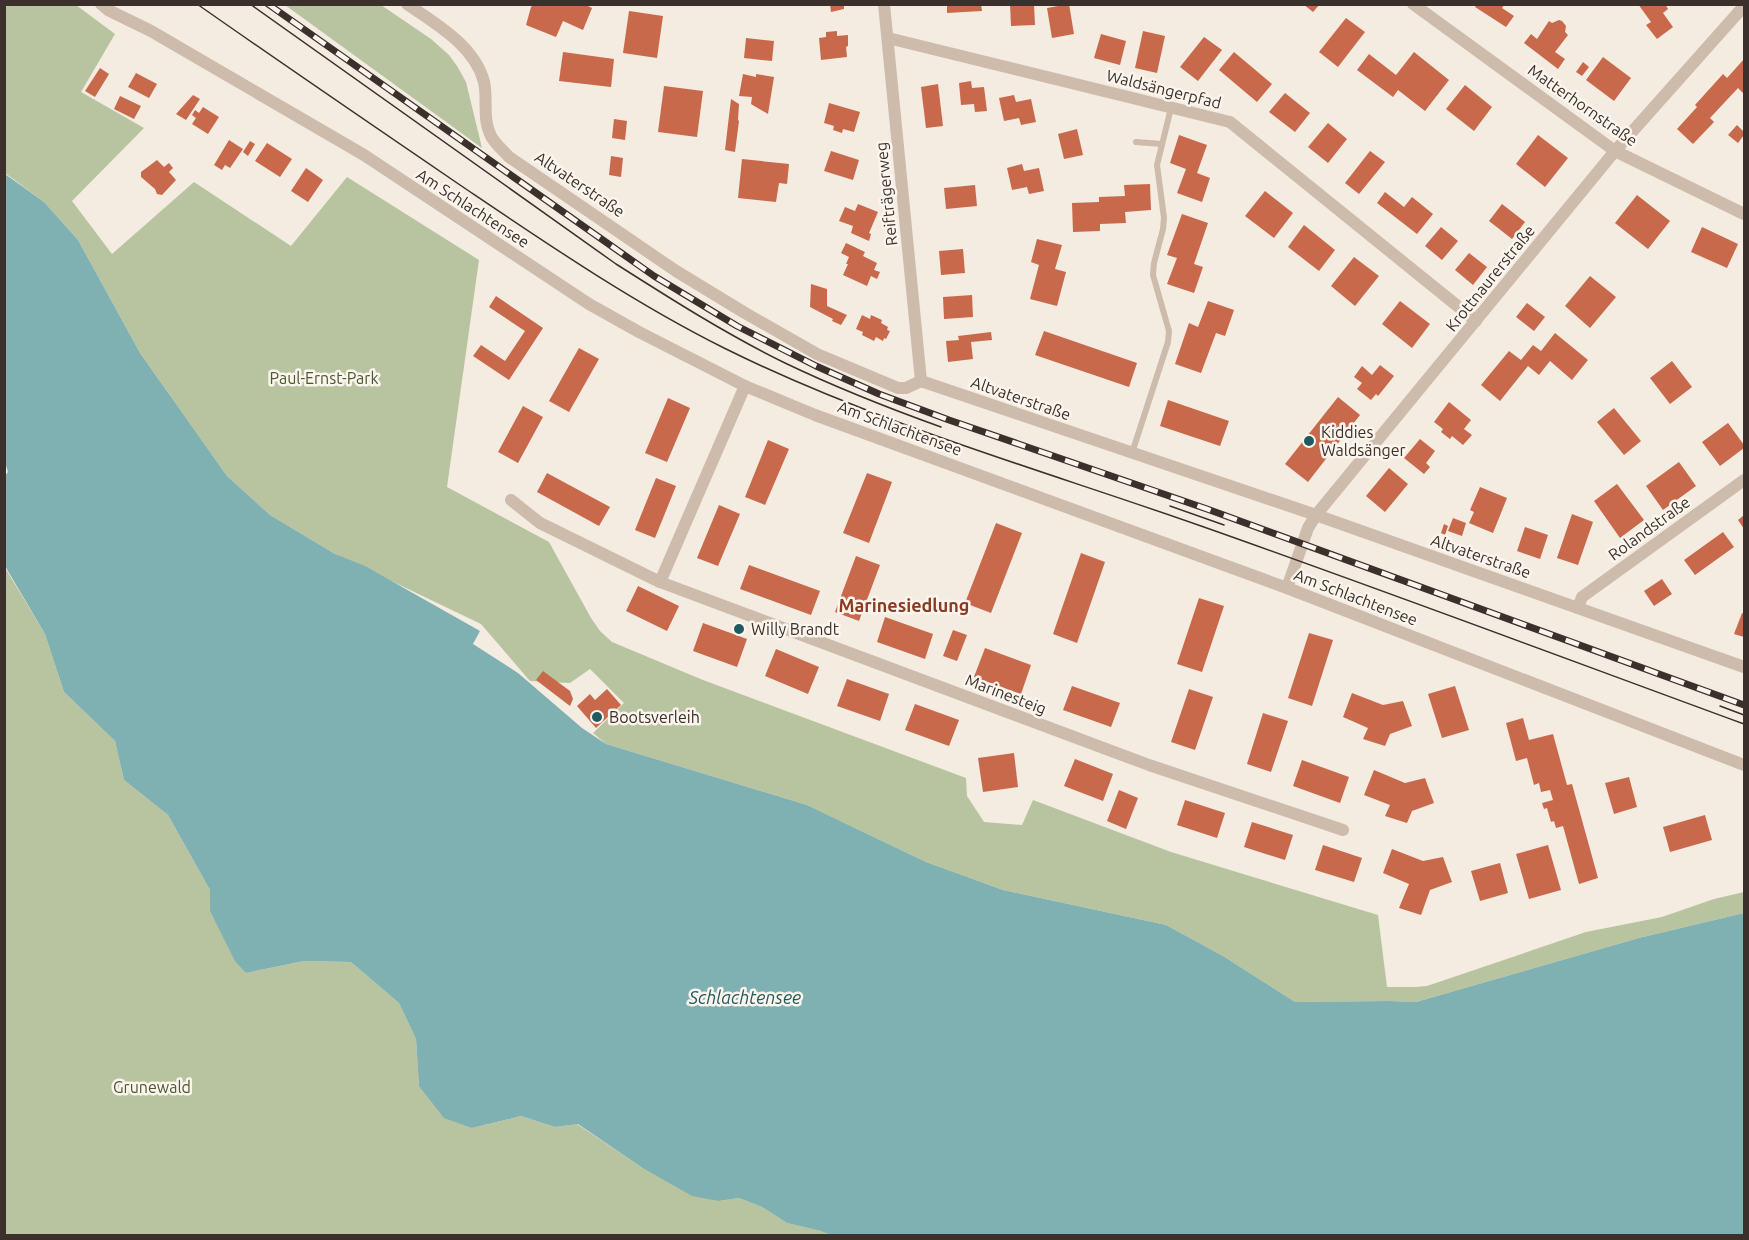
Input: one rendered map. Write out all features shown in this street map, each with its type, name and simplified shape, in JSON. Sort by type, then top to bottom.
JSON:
[{"type":"street","name":"Am Schlachtensee","points":[[101,4],[364,155],[589,304],[745,386],[843,425],[1287,588],[1744,765]]},
{"type":"street","name":"Altvaterstraße","points":[[407,4],[465,49],[484,82],[487,124],[491,137],[509,157],[676,271],[745,314],[807,348],[898,388],[906,388],[921,381],[1316,515],[1744,667]]},
{"type":"street","name":"Reifträgerweg","points":[[884,4],[921,381]]},
{"type":"street","name":"Matterhornstraße","points":[[1413,4],[1615,151],[1744,214]]},
{"type":"street","name":"Krottnaurerstraße","points":[[1287,588],[1308,528],[1316,515],[1615,151],[1744,6]]},
{"type":"street","name":"Waldsängerpfad","points":[[888,38],[1230,122],[1476,321]]},
{"type":"street","points":[[660,582],[745,386]]},
{"type":"street","name":"Rolandstraße","points":[[1578,608],[1582,597],[1744,480]]},
{"type":"street","name":"Marinesteig","points":[[511,500],[540,523],[660,582],[1149,765],[1343,830]]},
{"type":"lane","points":[[1132,453],[1168,342],[1169,331],[1154,275],[1154,263],[1164,218],[1157,165],[1171,108]]},
{"type":"lane","points":[[1136,142],[1162,144]]},
{"type":"green space","name":"Paul-Ernst-Park","points":[[4,5],[76,5],[115,34],[81,92],[144,128],[72,201],[112,254],[194,182],[291,246],[347,177],[479,260],[447,487],[549,542],[591,618],[612,642],[703,680],[966,778],[967,796],[984,822],[1022,825],[1033,800],[1171,852],[1378,915],[1387,987],[1427,986],[1586,932],[1662,917],[1714,899],[1744,892],[1744,913],[1639,938],[1416,1002],[1295,1002],[1223,956],[1166,925],[1003,890],[926,862],[807,805],[606,744],[593,733],[624,703],[590,669],[570,683],[530,681],[481,624],[335,554],[270,515],[227,476],[140,353],[78,240],[44,202],[5,173]]},
{"type":"green space","points":[[285,5],[381,5],[431,39],[449,55],[466,82],[482,148]]},
{"type":"green space","name":"Grunewald","points":[[4,566],[45,634],[64,692],[115,741],[124,780],[168,815],[210,890],[210,911],[246,973],[304,961],[351,962],[399,1003],[416,1039],[419,1086],[472,1128],[521,1116],[555,1127],[577,1124],[641,1167],[719,1201],[739,1198],[762,1207],[787,1223],[831,1235],[5,1235]]},
{"type":"water","name":"Schlachtensee","points":[[5,174],[44,202],[78,240],[140,353],[227,476],[270,515],[335,554],[365,566],[480,631],[473,644],[518,673],[582,728],[606,744],[807,805],[926,862],[1003,890],[1166,925],[1223,956],[1295,1002],[1416,1002],[1639,938],[1744,913],[1744,1235],[831,1235],[787,1223],[762,1207],[739,1198],[719,1201],[692,1196],[641,1167],[578,1124],[555,1127],[521,1116],[472,1128],[444,1118],[419,1086],[416,1039],[399,1003],[351,962],[304,961],[246,973],[235,961],[210,911],[210,890],[168,815],[124,780],[115,741],[64,692],[45,634],[5,566],[4,477],[8,472],[4,459]]},
{"type":"building","points":[[534,4],[584,4],[592,8],[583,30],[563,21],[556,37],[526,25]]},
{"type":"building","points":[[830,4],[844,4],[844,9],[831,12]]},
{"type":"building","points":[[947,4],[981,4],[982,11],[947,13]]},
{"type":"building","points":[[1010,4],[1034,4],[1035,25],[1011,26]]},
{"type":"building","points":[[1069,4],[1074,34],[1052,38],[1047,8]]},
{"type":"building","points":[[1303,4],[1320,4],[1313,12]]},
{"type":"building","points":[[1477,4],[1505,4],[1502,8],[1514,16],[1506,27],[1475,7]]},
{"type":"building","points":[[1638,4],[1665,4],[1668,9],[1663,13],[1673,27],[1657,39],[1646,25],[1651,22]]},
{"type":"building","points":[[629,11],[663,16],[657,58],[623,53]]},
{"type":"building","points":[[1346,18],[1365,32],[1338,67],[1319,52]]},
{"type":"building","points":[[1559,20],[1566,26],[1565,32],[1568,35],[1555,52],[1565,59],[1558,69],[1524,43],[1531,34],[1537,39],[1549,21],[1552,23]]},
{"type":"building","points":[[837,31],[837,36],[848,35],[847,57],[821,60],[819,38],[826,37],[826,32]]},
{"type":"building","points":[[1143,31],[1165,36],[1157,73],[1135,68]]},
{"type":"building","points":[[1101,34],[1126,41],[1120,65],[1094,58]]},
{"type":"building","points":[[1204,37],[1222,50],[1198,81],[1180,67]]},
{"type":"building","points":[[746,38],[774,41],[772,61],[744,58]]},
{"type":"building","points":[[563,52],[614,59],[611,87],[559,81]]},
{"type":"building","points":[[1234,52],[1272,84],[1257,102],[1219,70]]},
{"type":"building","points":[[1414,52],[1449,80],[1425,111],[1398,90],[1393,97],[1357,70],[1369,54],[1396,75]]},
{"type":"building","points":[[1603,57],[1631,78],[1614,101],[1586,80]]},
{"type":"building","points":[[1744,59],[1744,94],[1738,88],[1710,118],[1714,122],[1693,144],[1677,129],[1723,74],[1727,78]]},
{"type":"building","points":[[1583,62],[1589,67],[1582,76],[1576,72]]},
{"type":"building","points":[[100,68],[109,74],[95,97],[85,91]]},
{"type":"building","points":[[136,73],[157,84],[149,98],[128,87]]},
{"type":"building","points":[[743,74],[774,77],[768,114],[751,104],[752,97],[739,96]]},
{"type":"building","points":[[971,81],[972,88],[984,87],[987,111],[975,112],[974,104],[961,105],[959,83]]},
{"type":"building","points":[[938,84],[943,126],[926,128],[921,87]]},
{"type":"building","points":[[1465,85],[1492,107],[1474,131],[1446,109]]},
{"type":"building","points":[[664,86],[703,91],[697,137],[658,132]]},
{"type":"building","points":[[1285,93],[1310,113],[1295,132],[1269,112]]},
{"type":"building","points":[[193,95],[200,99],[186,120],[176,114]]},
{"type":"building","points":[[1014,95],[1016,102],[1031,99],[1036,122],[1021,125],[1019,118],[1004,121],[999,98]]},
{"type":"building","points":[[120,96],[141,106],[134,119],[114,109]]},
{"type":"building","points":[[731,99],[739,104],[735,152],[725,150]]},
{"type":"building","points":[[829,103],[860,112],[854,132],[843,129],[842,133],[833,130],[834,126],[824,123]]},
{"type":"building","points":[[203,107],[219,117],[208,134],[192,124],[196,118],[192,115],[195,110],[199,113]]},
{"type":"building","points":[[614,119],[627,121],[625,140],[612,138]]},
{"type":"building","points":[[1328,123],[1347,139],[1328,163],[1308,147]]},
{"type":"building","points":[[1737,125],[1744,132],[1738,143],[1728,135]]},
{"type":"building","points":[[1077,129],[1083,155],[1064,159],[1058,134]]},
{"type":"building","points":[[1179,135],[1207,145],[1197,173],[1210,178],[1202,202],[1177,193],[1186,169],[1170,163]]},
{"type":"building","points":[[1538,135],[1568,158],[1545,187],[1516,164]]},
{"type":"building","points":[[229,140],[243,149],[230,168],[225,165],[222,170],[214,165]]},
{"type":"building","points":[[250,141],[255,144],[248,156],[243,152]]},
{"type":"building","points":[[267,143],[292,159],[280,177],[255,161]]},
{"type":"building","points":[[831,151],[859,160],[853,180],[824,171]]},
{"type":"building","points":[[1370,151],[1385,162],[1359,194],[1345,183]]},
{"type":"building","points":[[611,156],[623,158],[621,177],[609,175]]},
{"type":"building","points":[[742,159],[789,164],[787,184],[779,183],[776,202],[738,198]]},
{"type":"building","points":[[157,160],[164,167],[169,163],[173,168],[169,172],[176,180],[162,195],[157,194],[155,189],[141,177],[141,172]]},
{"type":"building","points":[[1022,164],[1024,171],[1039,168],[1044,191],[1029,194],[1027,187],[1012,190],[1007,168]]},
{"type":"building","points":[[306,168],[323,180],[308,202],[291,191]]},
{"type":"building","points":[[1150,184],[1151,210],[1125,212],[1126,223],[1100,224],[1100,231],[1073,232],[1072,203],[1099,202],[1099,197],[1125,196],[1124,185]]},
{"type":"building","points":[[975,185],[977,206],[946,209],[944,188]]},
{"type":"building","points":[[1265,191],[1293,213],[1274,238],[1245,216]]},
{"type":"building","points":[[1385,192],[1404,207],[1412,197],[1433,214],[1417,234],[1377,203]]},
{"type":"building","points":[[1637,195],[1670,221],[1648,249],[1615,223]]},
{"type":"building","points":[[858,204],[878,212],[869,233],[871,234],[869,241],[851,233],[853,226],[839,221],[845,207],[855,211]]},
{"type":"building","points":[[1502,204],[1525,222],[1512,239],[1489,221]]},
{"type":"building","points":[[1182,214],[1208,223],[1194,264],[1203,267],[1194,293],[1167,284],[1177,258],[1167,255]]},
{"type":"building","points":[[1304,225],[1335,250],[1319,271],[1288,247]]},
{"type":"building","points":[[1441,227],[1458,241],[1442,260],[1425,246]]},
{"type":"building","points":[[1702,227],[1738,244],[1727,268],[1691,252]]},
{"type":"building","points":[[1037,239],[1062,245],[1055,269],[1066,272],[1057,306],[1030,299],[1039,265],[1031,262]]},
{"type":"building","points":[[846,243],[865,252],[863,256],[877,263],[874,270],[880,272],[877,279],[871,276],[867,286],[843,275],[849,257],[841,253]]},
{"type":"building","points":[[963,249],[965,273],[941,275],[939,251]]},
{"type":"building","points":[[1469,253],[1487,267],[1473,285],[1455,270]]},
{"type":"building","points":[[1354,257],[1379,276],[1355,306],[1331,286]]},
{"type":"building","points":[[1590,276],[1616,297],[1590,328],[1565,306]]},
{"type":"building","points":[[811,284],[827,289],[827,306],[847,315],[841,325],[810,307]]},
{"type":"building","points":[[972,295],[973,317],[944,319],[943,297]]},
{"type":"building","points":[[496,296],[543,328],[509,380],[473,356],[481,345],[505,361],[525,331],[489,307]]},
{"type":"building","points":[[1208,301],[1234,310],[1225,336],[1216,333],[1201,373],[1175,364],[1189,323],[1198,327]]},
{"type":"building","points":[[1400,301],[1430,324],[1412,348],[1382,324]]},
{"type":"building","points":[[1527,303],[1545,317],[1534,331],[1516,317]]},
{"type":"building","points":[[862,315],[870,319],[871,315],[882,320],[881,323],[890,331],[886,339],[884,338],[883,341],[876,337],[874,341],[856,329]]},
{"type":"building","points":[[1044,331],[1137,363],[1129,387],[1035,355]]},
{"type":"building","points":[[991,332],[992,340],[971,342],[973,359],[948,362],[946,341],[959,340],[958,336]]},
{"type":"building","points":[[1555,333],[1588,360],[1572,380],[1550,361],[1539,375],[1528,366],[1500,401],[1481,385],[1509,351],[1521,360],[1533,345],[1541,351]]},
{"type":"building","points":[[579,348],[599,359],[569,412],[549,401]]},
{"type":"building","points":[[1672,361],[1692,387],[1670,404],[1650,378]]},
{"type":"building","points":[[1380,365],[1394,376],[1378,396],[1376,394],[1371,400],[1357,389],[1362,383],[1354,377],[1362,366],[1372,375]]},
{"type":"building","points":[[1338,397],[1360,415],[1308,482],[1285,464]]},
{"type":"building","points":[[668,398],[690,408],[667,462],[645,453]]},
{"type":"building","points":[[1168,400],[1229,421],[1220,446],[1160,426]]},
{"type":"building","points":[[1449,402],[1471,420],[1464,429],[1472,435],[1463,445],[1452,436],[1450,439],[1441,432],[1443,429],[1434,422]]},
{"type":"building","points":[[523,406],[543,417],[518,463],[498,452]]},
{"type":"building","points":[[1614,408],[1641,441],[1624,455],[1597,422]]},
{"type":"building","points":[[1728,423],[1744,448],[1720,466],[1702,442]]},
{"type":"building","points":[[1420,439],[1435,451],[1426,463],[1430,467],[1424,474],[1404,458]]},
{"type":"building","points":[[768,440],[789,449],[765,505],[745,497]]},
{"type":"building","points":[[1679,462],[1696,486],[1663,510],[1646,486]]},
{"type":"building","points":[[1389,468],[1408,484],[1385,512],[1366,496]]},
{"type":"building","points":[[547,473],[610,507],[599,526],[537,492]]},
{"type":"building","points":[[867,473],[892,482],[869,543],[843,533]]},
{"type":"building","points":[[656,478],[676,486],[655,538],[635,530]]},
{"type":"building","points":[[1617,484],[1644,520],[1620,538],[1594,501]]},
{"type":"building","points":[[1480,487],[1507,498],[1493,533],[1469,523],[1474,512],[1470,510]]},
{"type":"building","points":[[719,505],[740,514],[718,566],[697,558]]},
{"type":"building","points":[[1572,514],[1593,522],[1578,565],[1557,558]]},
{"type":"building","points":[[1744,515],[1744,529],[1738,520]]},
{"type":"building","points":[[1453,518],[1466,523],[1462,536],[1448,531]]},
{"type":"building","points":[[996,523],[1022,533],[991,613],[965,603]]},
{"type":"building","points":[[1444,524],[1448,526],[1445,535],[1441,533]]},
{"type":"building","points":[[1525,527],[1548,535],[1540,559],[1517,551]]},
{"type":"building","points":[[1723,532],[1734,547],[1695,575],[1684,560]]},
{"type":"building","points":[[1081,553],[1105,562],[1077,643],[1053,634]]},
{"type":"building","points":[[856,556],[880,565],[859,621],[835,612]]},
{"type":"building","points":[[749,565],[820,591],[811,615],[740,589]]},
{"type":"building","points":[[1662,579],[1672,594],[1654,606],[1644,591]]},
{"type":"building","points":[[638,586],[679,606],[667,631],[626,611]]},
{"type":"building","points":[[1199,598],[1224,606],[1202,672],[1177,664]]},
{"type":"building","points":[[1742,613],[1744,614],[1744,637],[1734,634]]},
{"type":"building","points":[[885,617],[933,634],[925,659],[877,642]]},
{"type":"building","points":[[703,623],[747,639],[737,667],[693,651]]},
{"type":"building","points":[[953,630],[967,635],[957,661],[943,656]]},
{"type":"building","points":[[1309,633],[1333,640],[1312,706],[1288,698]]},
{"type":"building","points":[[985,648],[1031,665],[1021,694],[974,677]]},
{"type":"building","points":[[776,649],[819,667],[808,694],[765,676]]},
{"type":"building","points":[[543,671],[570,691],[573,699],[570,706],[536,680]]},
{"type":"building","points":[[847,679],[889,694],[880,721],[837,706]]},
{"type":"building","points":[[1072,686],[1120,703],[1111,727],[1063,710]]},
{"type":"building","points":[[1455,686],[1469,730],[1442,738],[1428,694]]},
{"type":"building","name":"Bootsverleih","points":[[607,689],[621,705],[596,728],[577,706],[590,694],[595,700]]},
{"type":"building","points":[[1189,689],[1213,697],[1195,750],[1171,742]]},
{"type":"building","points":[[1352,693],[1383,705],[1403,701],[1412,726],[1390,734],[1385,746],[1363,739],[1368,728],[1343,717]]},
{"type":"building","points":[[915,704],[959,720],[949,746],[905,730]]},
{"type":"building","points":[[1263,713],[1288,721],[1271,772],[1247,764]]},
{"type":"building","points":[[1523,718],[1529,740],[1553,734],[1567,785],[1572,784],[1598,878],[1579,884],[1563,826],[1556,828],[1554,821],[1551,822],[1547,808],[1544,809],[1542,803],[1553,800],[1550,790],[1541,792],[1539,783],[1534,785],[1527,758],[1516,761],[1506,723]]},
{"type":"building","points":[[1014,753],[1018,787],[983,792],[978,758]]},
{"type":"building","points":[[1075,759],[1113,774],[1103,801],[1064,786]]},
{"type":"building","points":[[1302,760],[1349,777],[1340,803],[1293,786]]},
{"type":"building","points":[[1374,770],[1405,783],[1425,778],[1434,803],[1412,811],[1407,823],[1385,816],[1390,805],[1364,795]]},
{"type":"building","points":[[1629,777],[1637,807],[1614,814],[1605,783]]},
{"type":"building","points":[[1119,790],[1138,798],[1126,829],[1107,821]]},
{"type":"building","points":[[1185,800],[1225,813],[1217,838],[1177,825]]},
{"type":"building","points":[[1705,815],[1712,840],[1670,852],[1663,827]]},
{"type":"building","points":[[1252,822],[1293,835],[1285,860],[1244,847]]},
{"type":"building","points":[[1323,845],[1362,858],[1354,882],[1315,870]]},
{"type":"building","points":[[1548,845],[1561,890],[1529,899],[1516,854]]},
{"type":"building","points":[[1392,849],[1423,861],[1443,857],[1452,882],[1430,890],[1421,915],[1399,908],[1409,884],[1383,873]]},
{"type":"building","points":[[1500,863],[1508,893],[1480,901],[1471,871]]},
{"type":"tram line","points":[[197,4],[460,185],[590,271],[690,330],[781,375],[899,423],[1269,550],[1744,724]]},
{"type":"tram line","points":[[250,4],[616,264],[678,303],[785,363],[862,397],[941,427]]},
{"type":"tram line","points":[[1170,506],[1224,525]]},
{"type":"tram line","points":[[1720,706],[1744,715]]},
{"type":"railway","points":[[268,4],[654,276],[737,326],[816,366],[879,394],[949,420],[1207,509],[1744,705]]},
{"type":"place","name":"Kiddies Waldsänger","points":[[1309,441]]},
{"type":"place","name":"Willy Brandt","points":[[739,629]]},
{"type":"place","name":"Bootsverleih","points":[[597,717]]},
{"type":"district","name":"Marinesiedlung","points":[[904,605]]}]
